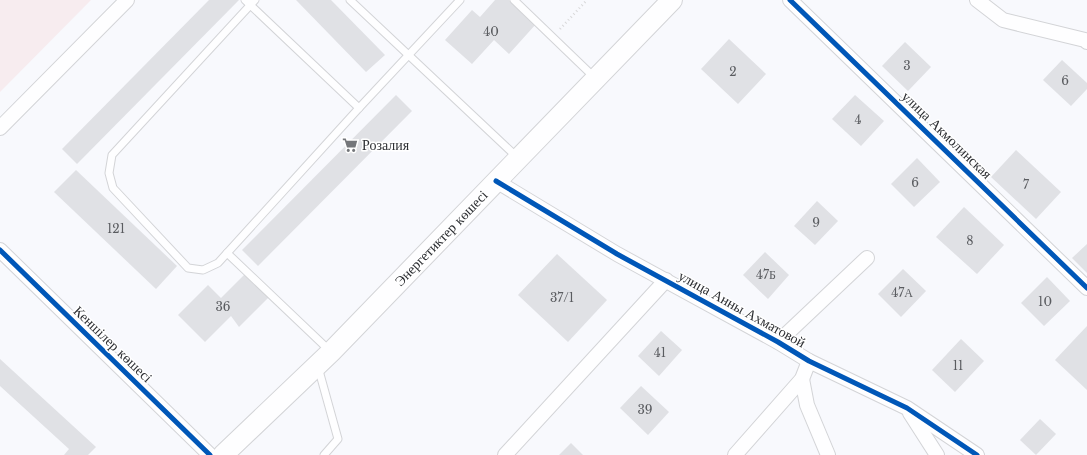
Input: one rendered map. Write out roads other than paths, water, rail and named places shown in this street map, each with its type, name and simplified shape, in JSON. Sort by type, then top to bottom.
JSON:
[{"type":"main road","name":"Энергетиктер көшесі","points":[[223,455],[324,358],[672,0]]},
{"type":"street","points":[[0,128],[126,0]]},
{"type":"street","name":"улица Акмолинская","points":[[790,0],[1087,288]]},
{"type":"street","points":[[977,0],[1003,20],[1087,42]]},
{"type":"street","name":"улица Анны Ахматовой","points":[[496,181],[617,254],[778,342],[809,361],[907,408],[977,455]]},
{"type":"street","name":"Кеншілер көшесі","points":[[0,250],[210,455]]},
{"type":"street","points":[[778,342],[867,258]]},
{"type":"street","points":[[504,455],[666,280]]},
{"type":"street","points":[[735,455],[802,379],[809,361]]},
{"type":"street","points":[[802,379],[807,405],[828,455]]},
{"type":"street","points":[[907,408],[936,455]]},
{"type":"lane","points":[[350,0],[518,158]]},
{"type":"lane","points":[[359,108],[250,2],[112,155],[109,173],[114,188],[188,268],[203,270],[218,263],[460,0]]},
{"type":"lane","points":[[514,0],[596,78]]},
{"type":"lane","points":[[227,253],[324,358],[338,439],[324,455]]},
{"type":"place","name":"Розалия","points":[[350,145]]}]
